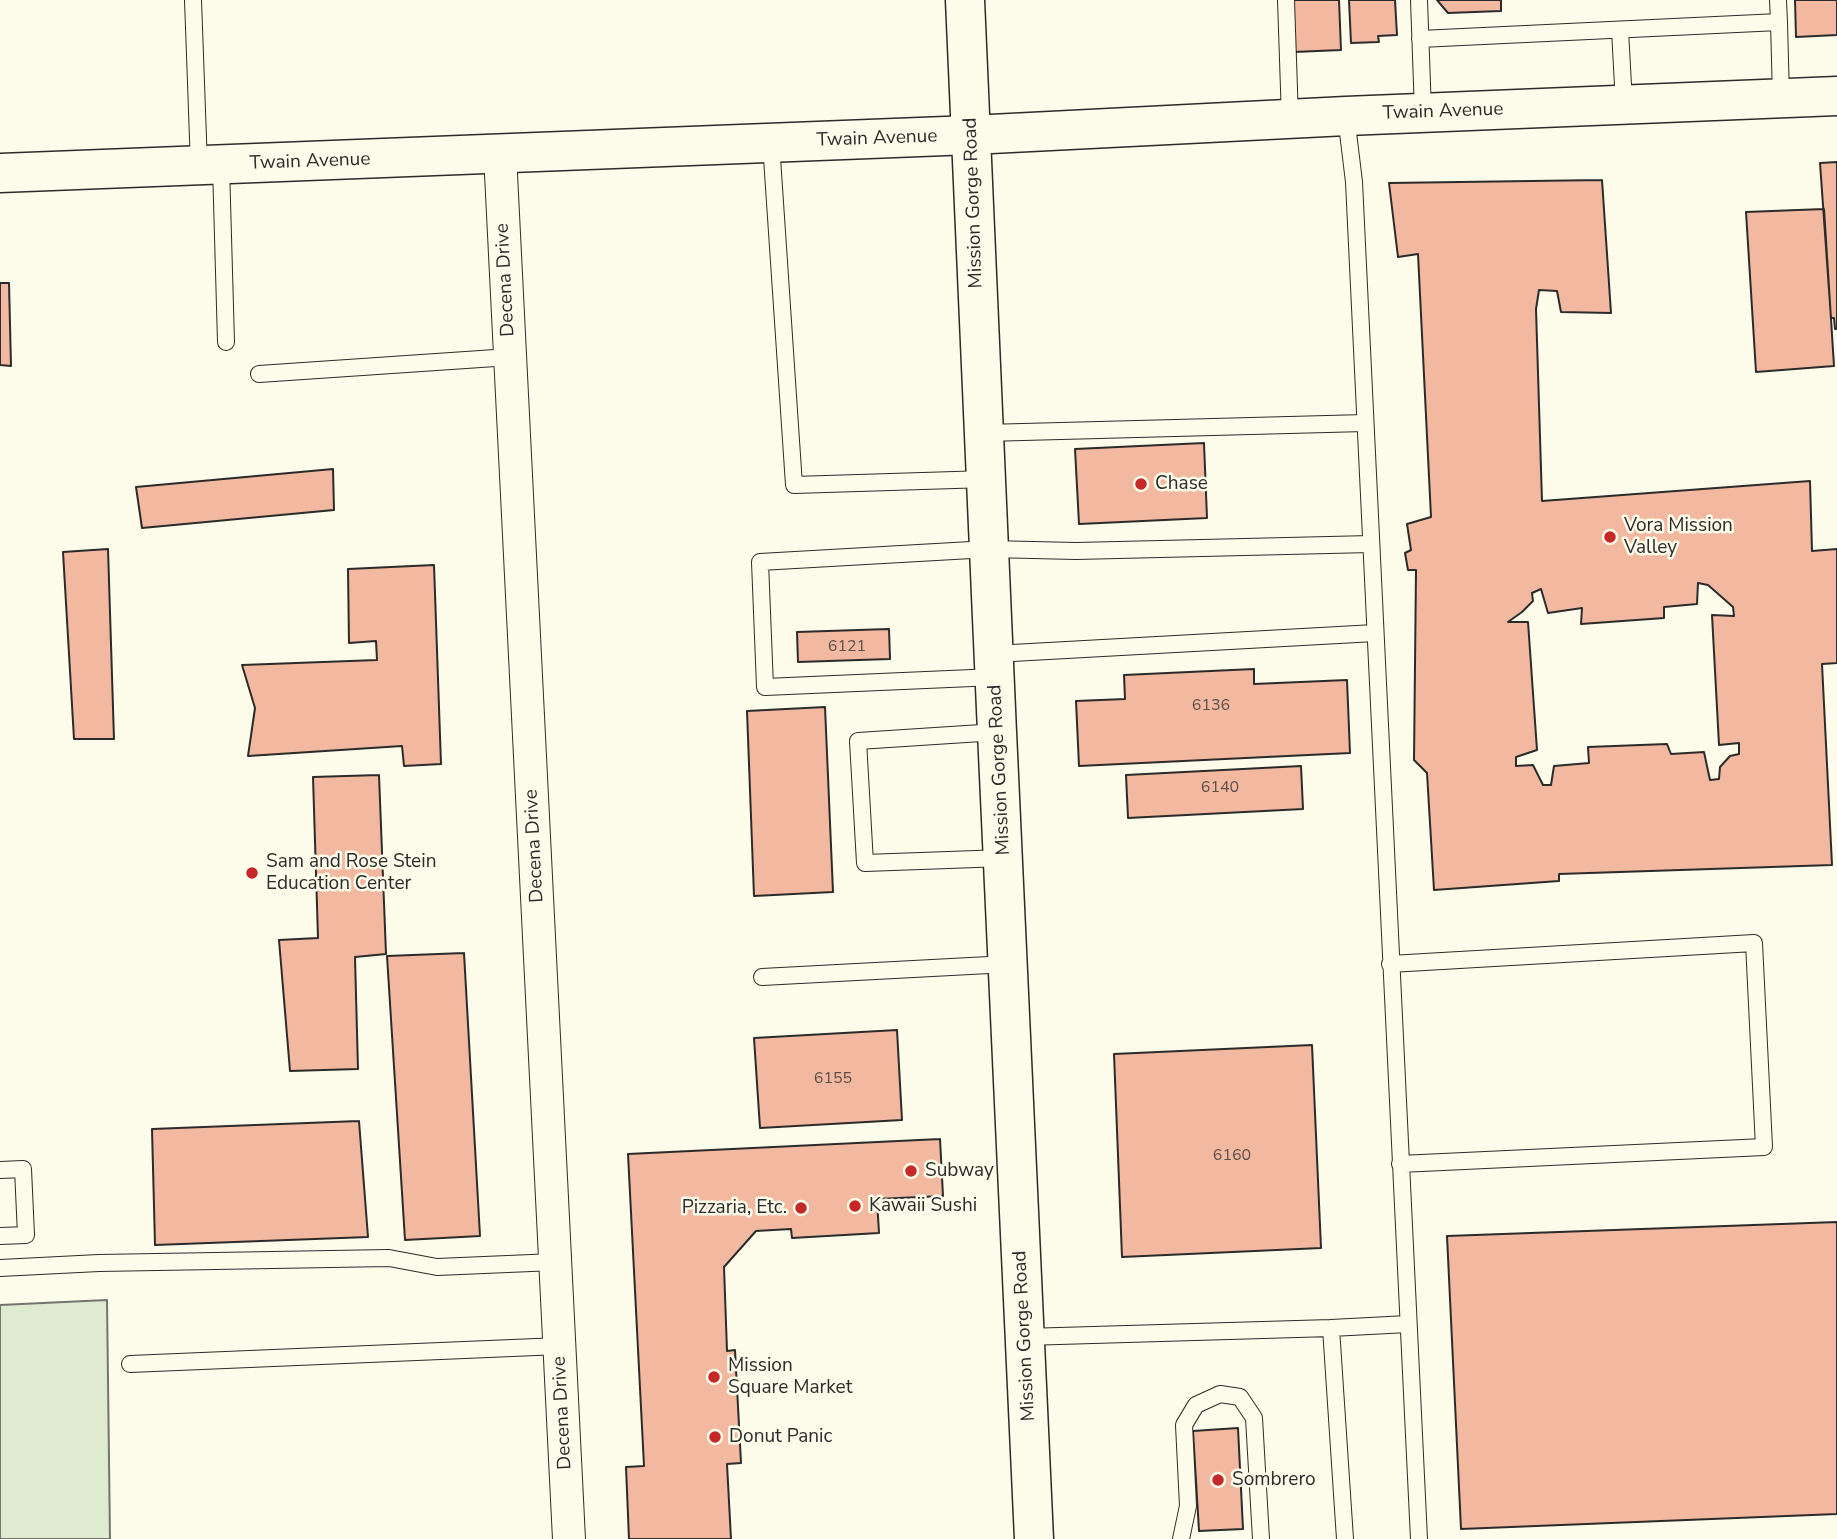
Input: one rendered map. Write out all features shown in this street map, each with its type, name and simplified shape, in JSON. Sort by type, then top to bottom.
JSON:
[{"type":"main road","name":"Mission Gorge Road","points":[[965,0],[1034,1539]]},
{"type":"main road","name":"Twain Avenue","points":[[0,173],[971,135],[1423,112],[1837,96]]},
{"type":"street","name":"Decena Drive","points":[[500,154],[569,1539]]},
{"type":"lane","points":[[194,0],[226,342]]},
{"type":"lane","points":[[1286,0],[1290,119]]},
{"type":"lane","points":[[1419,0],[1423,112]]},
{"type":"lane","points":[[1778,0],[1781,98]]},
{"type":"lane","points":[[1420,39],[1779,22]]},
{"type":"lane","points":[[1620,30],[1625,104]]},
{"type":"lane","points":[[1346,116],[1354,182],[1419,1539]]},
{"type":"lane","points":[[771,143],[793,485],[987,480]]},
{"type":"lane","points":[[259,373],[510,357]]},
{"type":"lane","points":[[985,433],[1365,423]]},
{"type":"lane","points":[[1371,544],[1089,551],[989,549],[760,562],[765,687],[1375,633]]},
{"type":"lane","points":[[997,732],[858,741],[865,863],[1004,858]]},
{"type":"lane","points":[[1390,964],[1754,943],[1764,1147],[1400,1164]]},
{"type":"lane","points":[[762,977],[1008,964]]},
{"type":"lane","points":[[0,1170],[23,1169],[26,1235],[0,1236]]},
{"type":"lane","points":[[0,1268],[99,1263],[389,1258],[437,1267],[555,1262]]},
{"type":"lane","points":[[1025,1337],[1408,1324]]},
{"type":"lane","points":[[1331,1328],[1345,1539]]},
{"type":"lane","points":[[130,1364],[560,1346]]},
{"type":"lane","points":[[1181,1539],[1188,1506],[1184,1425],[1196,1405],[1220,1394],[1240,1398],[1254,1418],[1261,1539]]},
{"type":"green space","points":[[107,1300],[110,1539],[0,1539],[0,1305]]},
{"type":"building","points":[[1292,0],[1339,0],[1341,50],[1294,52]]},
{"type":"building","points":[[1349,0],[1395,0],[1397,35],[1378,36],[1379,42],[1351,43]]},
{"type":"building","points":[[1437,0],[1501,0],[1501,11],[1448,13]]},
{"type":"building","points":[[1795,0],[1837,0],[1837,35],[1796,37]]},
{"type":"building","points":[[1837,162],[1835,329],[1834,318],[1831,318],[1820,163]]},
{"type":"building","name":"Vora Mission Valley","points":[[1602,180],[1611,313],[1561,312],[1557,291],[1539,290],[1536,309],[1542,501],[1810,481],[1812,551],[1837,549],[1837,663],[1822,664],[1832,865],[1559,874],[1559,881],[1434,890],[1427,773],[1414,760],[1416,570],[1408,570],[1405,553],[1411,550],[1407,524],[1431,517],[1418,254],[1398,257],[1389,183]],"holes":[[[1698,583],[1708,585],[1733,607],[1734,616],[1712,615],[1719,745],[1739,743],[1739,754],[1730,756],[1720,767],[1719,779],[1710,780],[1704,752],[1671,754],[1667,744],[1588,747],[1589,763],[1554,766],[1551,785],[1543,785],[1533,765],[1516,766],[1516,757],[1537,750],[1528,622],[1508,622],[1533,601],[1532,593],[1541,589],[1548,613],[1582,608],[1581,624],[1664,618],[1664,607],[1697,604]]]},
{"type":"building","points":[[1824,209],[1834,366],[1756,372],[1746,212]]},
{"type":"building","points":[[0,283],[9,283],[11,366],[0,365]]},
{"type":"building","name":"Chase","points":[[1204,443],[1207,518],[1079,524],[1075,449]]},
{"type":"building","points":[[333,469],[334,510],[142,528],[136,487]]},
{"type":"building","points":[[108,549],[114,739],[74,739],[63,552]]},
{"type":"building","points":[[434,565],[441,764],[404,766],[402,746],[248,756],[255,708],[242,665],[377,660],[376,641],[349,643],[348,569]]},
{"type":"building","points":[[889,629],[890,659],[798,662],[797,632]]},
{"type":"building","points":[[1254,669],[1254,684],[1347,680],[1350,753],[1079,766],[1076,701],[1125,699],[1124,675]]},
{"type":"building","points":[[825,707],[833,892],[754,896],[747,711]]},
{"type":"building","points":[[1301,766],[1303,809],[1128,818],[1126,775]]},
{"type":"building","points":[[379,775],[386,954],[355,957],[358,1069],[290,1071],[279,940],[318,938],[313,777]]},
{"type":"building","points":[[464,953],[480,1236],[405,1240],[387,956]]},
{"type":"building","points":[[897,1030],[902,1120],[760,1128],[754,1038]]},
{"type":"building","points":[[1312,1045],[1321,1248],[1122,1257],[1114,1054]]},
{"type":"building","points":[[359,1121],[368,1237],[155,1245],[152,1129]]},
{"type":"building","points":[[940,1139],[943,1196],[877,1199],[879,1233],[792,1238],[791,1229],[756,1231],[724,1267],[727,1351],[735,1350],[741,1463],[727,1464],[731,1539],[629,1539],[626,1467],[644,1466],[628,1154]]},
{"type":"building","points":[[1837,1222],[1837,1514],[1461,1529],[1447,1236]]},
{"type":"building","name":"Sombrero","points":[[1238,1428],[1243,1529],[1199,1531],[1193,1431]]},
{"type":"place","name":"Chase","points":[[1141,484]]},
{"type":"place","name":"Vora Mission Valley","points":[[1610,537]]},
{"type":"place","name":"Sam and Rose Stein Education Center","points":[[252,873]]},
{"type":"place","name":"Subway","points":[[911,1171]]},
{"type":"place","name":"Kawaii Sushi","points":[[855,1206]]},
{"type":"place","name":"Pizzaria, Etc.","points":[[801,1208]]},
{"type":"place","name":"Mission Square Market","points":[[714,1377]]},
{"type":"place","name":"Donut Panic","points":[[715,1437]]},
{"type":"place","name":"Sombrero","points":[[1218,1480]]}]
